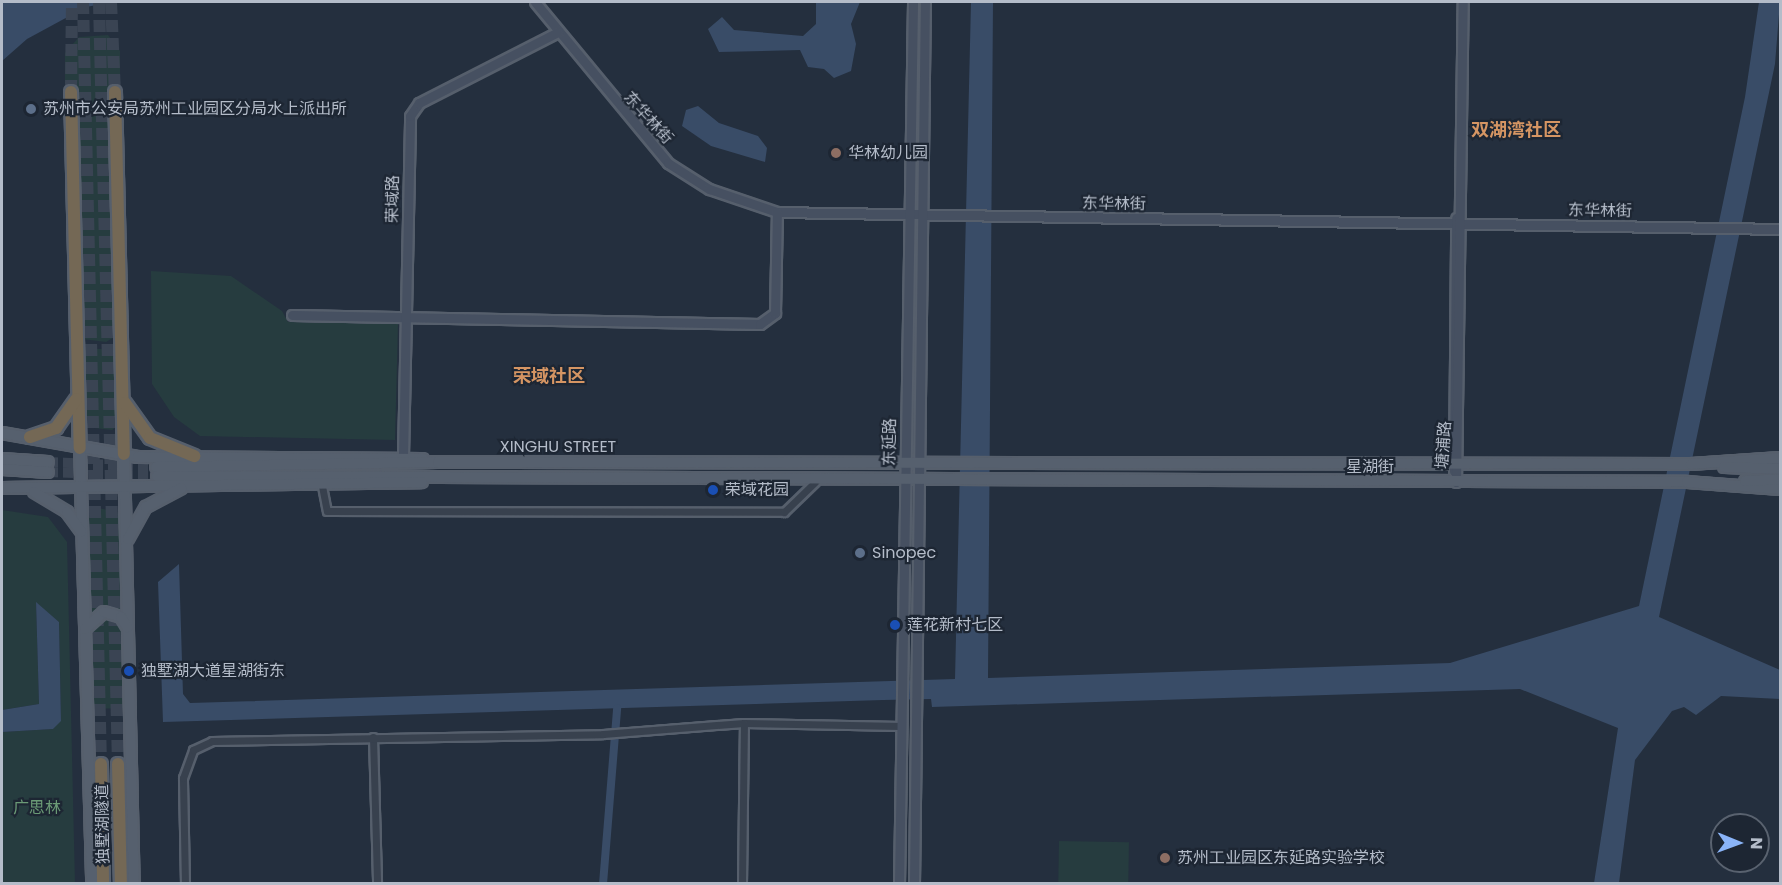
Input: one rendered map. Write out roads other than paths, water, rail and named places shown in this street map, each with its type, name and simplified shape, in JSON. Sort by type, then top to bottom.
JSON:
[{"type":"highway","points":[[71,92],[80,448]]},
{"type":"highway","points":[[115,92],[124,454]]},
{"type":"highway","points":[[24,436],[57,428],[72,410],[78,362]]},
{"type":"highway","points":[[122,397],[150,438],[194,456]]},
{"type":"highway","name":"独墅湖隧道","points":[[101,764],[103,884]]},
{"type":"highway","name":"独墅湖隧道","points":[[118,764],[121,884]]},
{"type":"main road","points":[[2,433],[124,454],[403,456],[438,462]]},
{"type":"main road","points":[[2,438],[24,436]]},
{"type":"main road","points":[[80,448],[92,884]]},
{"type":"main road","points":[[124,454],[134,884]]},
{"type":"main road","name":"星湖街","points":[[960,462],[1694,464],[1780,458]]},
{"type":"main road","points":[[2,459],[48,467],[2,469]]},
{"type":"main road","name":"XINGHU STREET","points":[[960,462],[438,462],[156,472],[437,479],[960,481]]},
{"type":"main road","points":[[1694,464],[1780,469]]},
{"type":"main road","points":[[3,489],[81,490],[190,485],[322,486],[437,479]]},
{"type":"main road","points":[[1700,482],[1780,479]]},
{"type":"main road","name":"星湖街","points":[[960,481],[1700,482],[1780,489]]},
{"type":"main road","points":[[126,545],[146,507],[190,485]]},
{"type":"main road","points":[[29,489],[68,512],[83,537]]},
{"type":"main road","points":[[85,629],[104,612],[121,617],[128,627]]},
{"type":"street","name":"东华林街","points":[[535,2],[668,163],[709,189],[777,212],[908,217],[1780,229]]},
{"type":"street","name":"东延路","points":[[898,884],[913,2]]},
{"type":"street","name":"东延路","points":[[914,884],[921,482],[925,2]]},
{"type":"street","name":"塘浦路","points":[[1456,482],[1463,2]]},
{"type":"street","name":"荣域路","points":[[403,456],[413,108],[558,32]]},
{"type":"street","points":[[292,315],[760,324],[775,313],[777,212]]},
{"type":"street","points":[[322,486],[327,512],[784,512],[815,482]]},
{"type":"street","points":[[185,884],[183,778],[193,750],[212,741],[603,734],[744,723],[901,726]]},
{"type":"street","points":[[742,884],[744,723]]},
{"type":"street","points":[[373,737],[378,884]]},
{"type":"water","points":[[2,2],[113,2],[86,7],[27,39],[2,61]]},
{"type":"water","points":[[816,2],[860,2],[851,24],[856,44],[851,71],[834,78],[824,69],[808,67],[800,50],[719,52],[708,29],[722,17],[734,30],[803,36],[816,24]]},
{"type":"water","points":[[971,2],[993,2],[988,678],[1450,663],[1639,606],[1745,97],[1759,2],[1780,2],[1775,64],[1659,617],[1780,670],[1780,699],[1721,696],[1696,715],[1684,707],[1672,711],[1635,760],[1619,883],[1594,883],[1618,728],[1520,689],[932,707],[931,699],[883,700],[163,722],[158,582],[179,564],[183,694],[190,703],[955,679]]},
{"type":"water","points":[[698,106],[719,123],[758,136],[767,148],[765,162],[711,146],[682,126],[686,110]]},
{"type":"water","points":[[36,602],[59,622],[61,721],[53,729],[2,732],[2,710],[39,704]]},
{"type":"waterway","points":[[603,884],[617,709]]},
{"type":"tunnel","points":[[71,92],[72,2]]},
{"type":"tunnel","points":[[83,2],[101,764]]},
{"type":"tunnel","points":[[99,2],[118,764]]},
{"type":"tunnel","points":[[111,2],[115,92]]},
{"type":"tunnel","points":[[48,462],[156,467]]},
{"type":"tunnel","points":[[48,472],[157,476]]},
{"type":"place","name":"苏州市公安局苏州工业园区分局水上派出所","points":[[31,109]]},
{"type":"place","name":"华林幼儿园","points":[[836,153]]},
{"type":"place","name":"荣域花园","points":[[713,490]]},
{"type":"place","name":"Sinopec","points":[[860,553]]},
{"type":"place","name":"莲花新村七区","points":[[895,625]]},
{"type":"place","name":"独墅湖大道星湖街东","points":[[129,671]]},
{"type":"place","name":"苏州工业园区东延路实验学校","points":[[1165,858]]},
{"type":"district","name":"双湖湾社区","points":[[1516,130]]},
{"type":"district","name":"荣域社区","points":[[549,376]]},
{"type":"park label","name":"广思林","points":[[37,808]]}]
